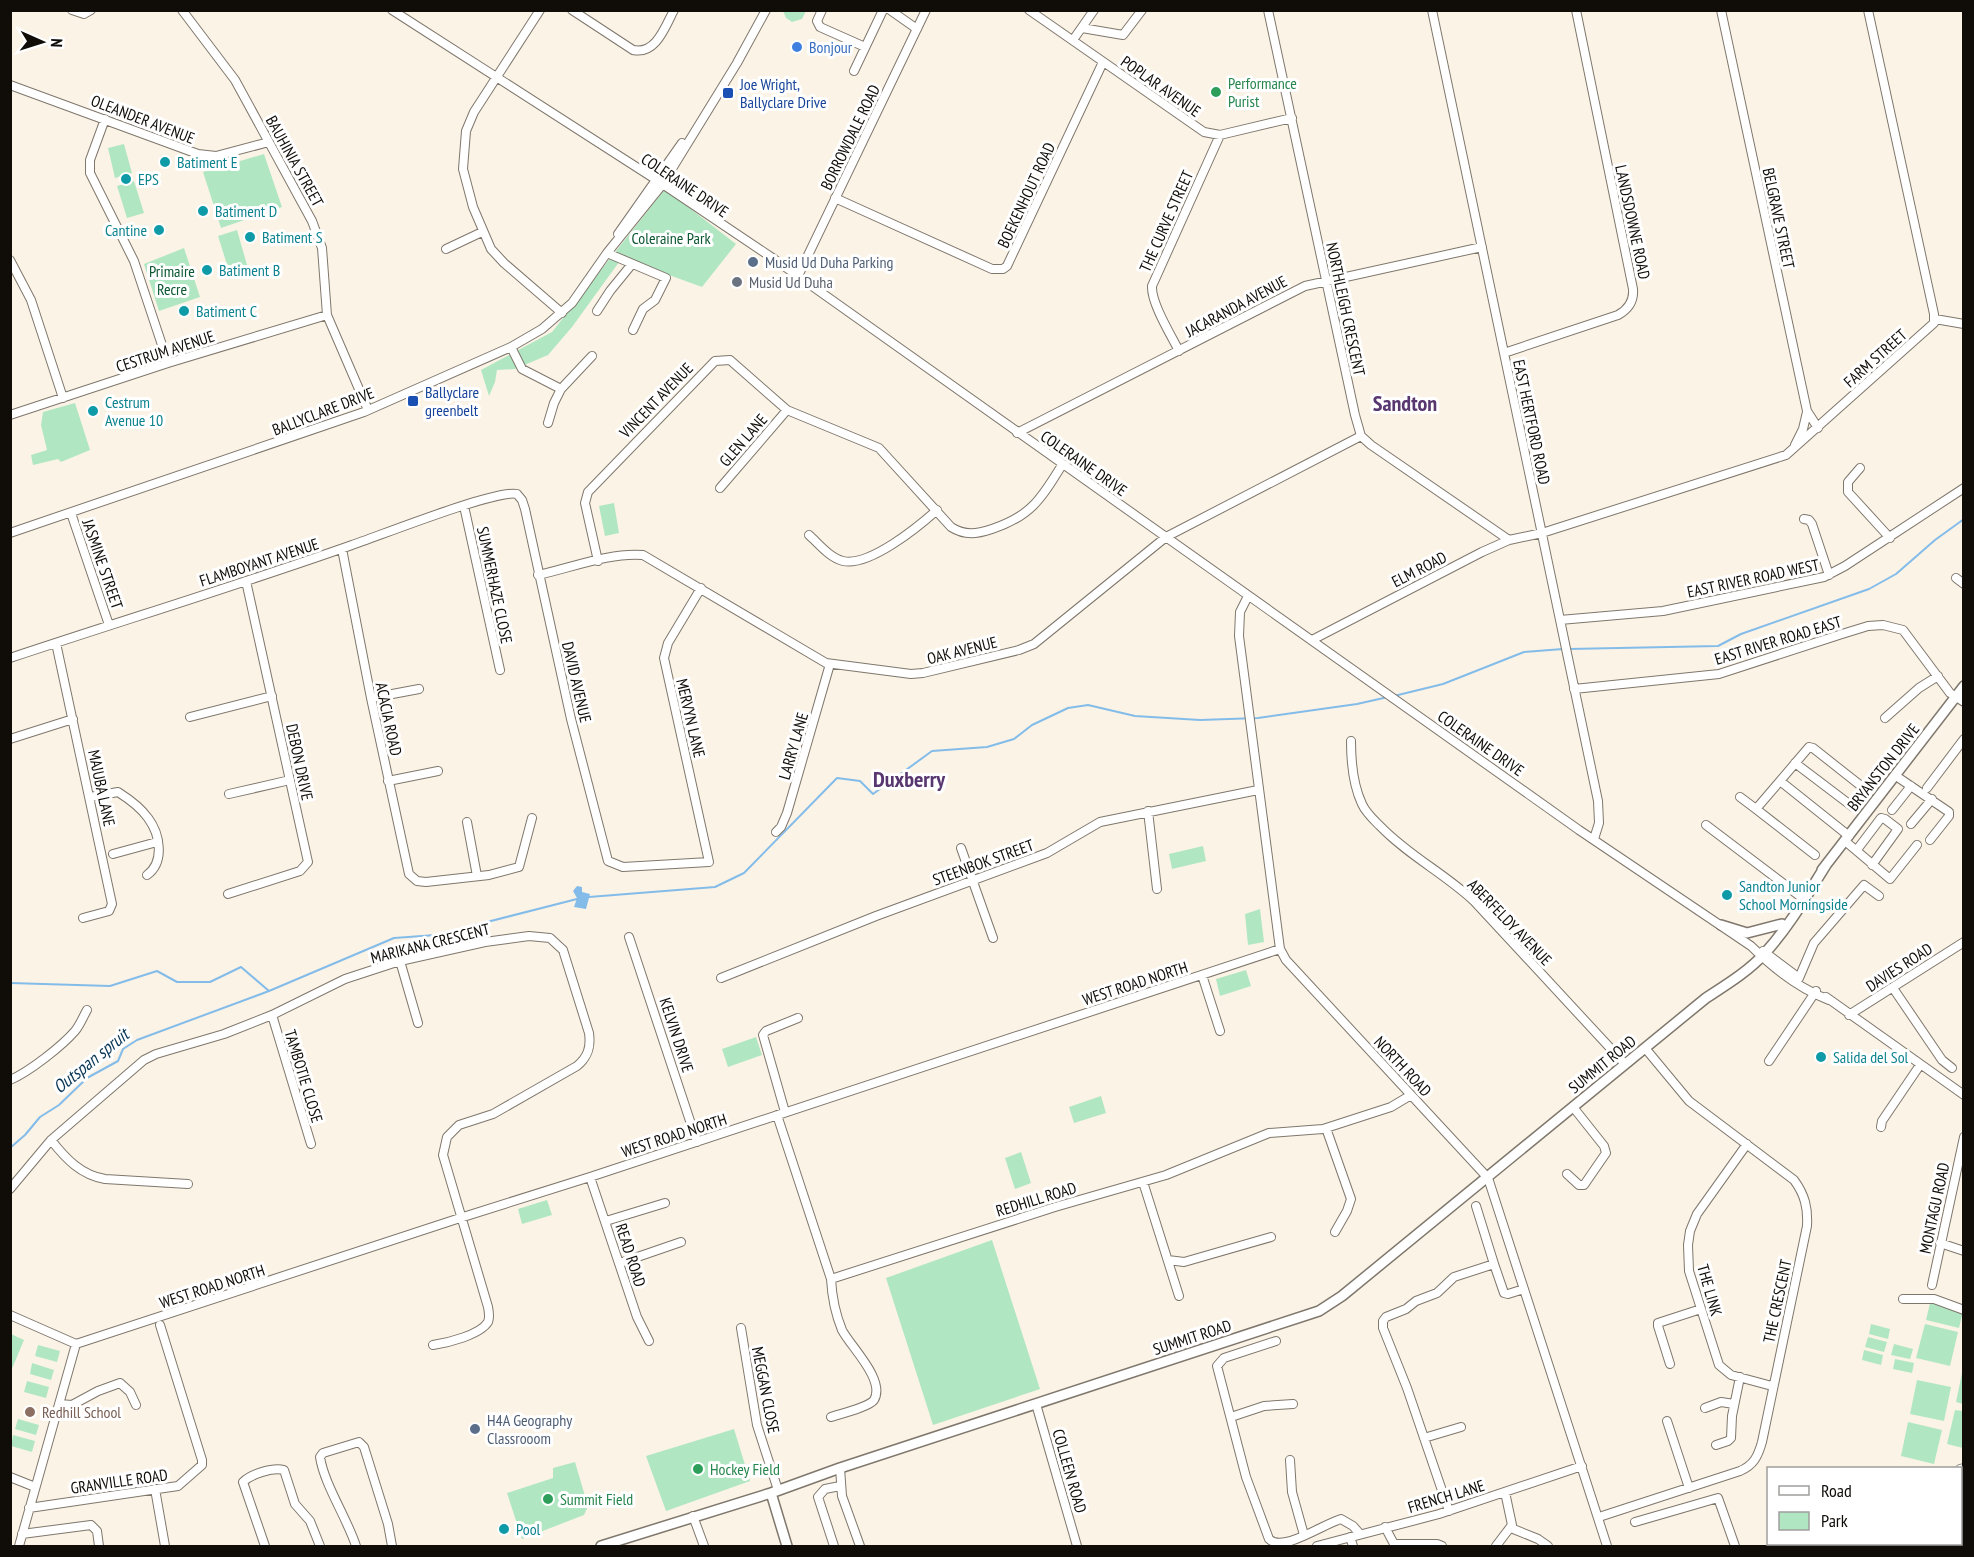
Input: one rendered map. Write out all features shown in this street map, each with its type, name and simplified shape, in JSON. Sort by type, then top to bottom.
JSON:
[{"type":"main road","name":"BRYANSTON DRIVE","points":[[1760,952],[1896,776],[1960,700],[1964,687]]},
{"type":"main road","name":"BRYANSTON DRIVE","points":[[1760,952],[1788,923],[1826,865]]},
{"type":"main road","points":[[1721,925],[1749,933],[1782,924]]},
{"type":"main road","name":"SUMMIT ROAD","points":[[601,1546],[1319,1311],[1342,1296],[1706,998],[1730,982],[1760,952]]},
{"type":"main road","points":[[774,1491],[787,1546]]},
{"type":"street","points":[[72,10],[84,14],[91,10]]},
{"type":"street","name":"BAUHINIA STREET","points":[[182,10],[235,80],[312,221],[322,248],[327,315],[368,410]]},
{"type":"street","name":"COLERAINE DRIVE","points":[[392,10],[655,179],[798,276],[1017,434],[1663,888],[1721,925],[1964,1095]]},
{"type":"street","points":[[540,10],[474,112],[466,131],[463,169],[466,187],[482,232],[492,249],[504,263],[562,313]]},
{"type":"street","points":[[572,10],[633,51],[640,52],[648,50],[658,39],[674,10]]},
{"type":"street","name":"BALLYCLARE DRIVE","points":[[10,533],[311,432],[368,410],[511,347],[542,329],[562,313],[662,185],[737,63],[766,10]]},
{"type":"street","points":[[822,10],[817,21],[820,27],[865,47]]},
{"type":"street","points":[[854,71],[883,10]]},
{"type":"street","points":[[890,10],[917,29]]},
{"type":"street","name":"BORROWDALE ROAD","points":[[798,276],[926,10]]},
{"type":"street","points":[[1073,40],[1094,10]]},
{"type":"street","points":[[1082,28],[1123,35],[1142,10]]},
{"type":"street","name":"NORTHLEIGH CRESCENT","points":[[1268,10],[1361,436]]},
{"type":"street","name":"EAST HERTFORD ROAD","points":[[1432,10],[1599,809],[1599,823],[1594,839]]},
{"type":"street","name":"LANDSDOWNE ROAD","points":[[1504,353],[1618,315],[1628,307],[1634,294],[1576,10]]},
{"type":"street","name":"BELGRAVE STREET","points":[[1722,10],[1807,411],[1818,428]]},
{"type":"street","points":[[1868,10],[1935,319],[1964,324]]},
{"type":"street","name":"POPLAR AVENUE","points":[[1030,11],[1187,122],[1204,132],[1220,135]]},
{"type":"street","name":"BOEKENHOUT ROAD","points":[[835,198],[992,269],[1003,269],[1007,266],[1103,62]]},
{"type":"street","name":"OLEANDER AVENUE","points":[[10,85],[207,156],[216,156],[269,142]]},
{"type":"street","name":"BALLYCLARE DRIVE","points":[[607,254],[613,241],[655,179],[705,113]]},
{"type":"street","points":[[1220,135],[1292,118]]},
{"type":"street","points":[[105,119],[90,160],[90,173],[134,261],[168,363]]},
{"type":"street","name":"THE CURVE STREET","points":[[1179,351],[1152,290],[1220,135]]},
{"type":"street","points":[[446,249],[482,232]]},
{"type":"street","name":"JACARANDA AVENUE","points":[[1017,434],[1294,290],[1326,280],[1482,247]]},
{"type":"street","points":[[607,254],[666,278],[655,300],[643,309],[633,330]]},
{"type":"street","points":[[10,260],[31,300],[63,398]]},
{"type":"street","points":[[597,311],[632,264]]},
{"type":"street","name":"CESTRUM AVENUE","points":[[10,415],[168,363],[327,315]]},
{"type":"street","name":"FARM STREET","points":[[1542,533],[1778,459],[1791,452],[1934,323],[1935,319]]},
{"type":"street","points":[[511,347],[522,369],[561,389]]},
{"type":"street","points":[[548,423],[561,389],[592,356]]},
{"type":"street","name":"VINCENT AVENUE","points":[[598,561],[585,503],[588,492],[711,363],[723,359],[730,360],[787,410],[879,448],[951,527],[960,533],[980,532],[1020,518],[1048,488],[1062,465]]},
{"type":"street","name":"GLEN LANE","points":[[720,488],[787,410]]},
{"type":"street","points":[[1791,452],[1803,429],[1807,411]]},
{"type":"street","points":[[1361,436],[1509,540]]},
{"type":"street","name":"OAK AVENUE","points":[[538,575],[598,561],[643,555],[807,653],[830,664],[919,674],[951,668],[1034,644],[1166,537],[1361,436]]},
{"type":"street","points":[[1860,468],[1848,482],[1848,492],[1890,538]]},
{"type":"street","name":"EAST RIVER ROAD WEST","points":[[1560,620],[1663,611],[1829,575],[1890,538],[1964,488]]},
{"type":"street","name":"FLAMBOYANT AVENUE","points":[[10,658],[342,549],[464,506],[504,494],[517,494]]},
{"type":"street","name":"DAVID AVENUE","points":[[517,494],[525,509],[571,719],[607,859],[611,864],[623,867],[709,862]]},
{"type":"street","name":"SUMMERHAZE CLOSE","points":[[464,506],[500,670]]},
{"type":"street","points":[[809,535],[835,558],[845,562],[862,560],[907,534],[937,510]]},
{"type":"street","name":"JASMINE STREET","points":[[71,513],[110,625]]},
{"type":"street","points":[[1804,519],[1809,520],[1812,524],[1829,575]]},
{"type":"street","name":"ELM ROAD","points":[[1312,640],[1482,552],[1509,540],[1542,533]]},
{"type":"street","name":"ACACIA ROAD","points":[[342,549],[409,874],[417,881],[426,882],[477,876]]},
{"type":"street","points":[[1956,578],[1964,584]]},
{"type":"street","name":"DEBON DRIVE","points":[[228,894],[300,871],[306,866],[308,859],[246,581]]},
{"type":"street","name":"MERVYN LANE","points":[[701,588],[668,643],[664,658],[709,862]]},
{"type":"street","name":"NORTH ROAD","points":[[1248,596],[1240,612],[1238,629],[1280,949],[1286,960],[1488,1178],[1607,1546]]},
{"type":"street","name":"EAST RIVER ROAD EAST","points":[[1574,689],[1719,674],[1868,626],[1883,625],[1903,630],[1938,676],[1960,700]]},
{"type":"street","name":"MAJUBA LANE","points":[[56,643],[112,904],[109,910],[82,918]]},
{"type":"street","name":"LARRY LANE","points":[[776,832],[781,827],[787,813],[830,664]]},
{"type":"street","points":[[1885,718],[1919,688],[1938,676]]},
{"type":"street","points":[[371,698],[419,689]]},
{"type":"street","points":[[190,717],[272,696]]},
{"type":"street","points":[[10,739],[73,719]]},
{"type":"street","points":[[1927,788],[1964,739]]},
{"type":"street","name":"ABERFELDY AVENUE","points":[[1351,741],[1355,782],[1363,806],[1370,816],[1413,856],[1464,891],[1625,1064]]},
{"type":"street","points":[[1756,809],[1807,748],[1813,748],[1865,789]]},
{"type":"street","points":[[1795,763],[1853,807]]},
{"type":"street","points":[[388,781],[438,771]]},
{"type":"street","points":[[1896,776],[1932,799],[1950,814],[1930,840]]},
{"type":"street","points":[[229,794],[290,780]]},
{"type":"street","points":[[1780,781],[1847,838],[1872,865],[1890,879],[1917,844]]},
{"type":"street","points":[[1892,810],[1911,786]]},
{"type":"street","name":"STEENBOK STREET","points":[[721,978],[854,924],[1047,853],[1100,822],[1258,790]]},
{"type":"street","points":[[90,797],[114,792],[122,794],[148,818],[157,842],[159,859],[154,869],[147,875]]},
{"type":"street","points":[[1740,797],[1815,855]]},
{"type":"street","points":[[1911,824],[1932,799]]},
{"type":"street","points":[[1148,812],[1157,890]]},
{"type":"street","points":[[467,822],[477,876],[519,867],[532,818]]},
{"type":"street","points":[[1859,847],[1881,818],[1897,827],[1898,831],[1872,865]]},
{"type":"street","points":[[1706,825],[1801,897]]},
{"type":"street","points":[[113,854],[157,842]]},
{"type":"street","points":[[961,848],[993,938]]},
{"type":"street","points":[[1802,982],[1814,943],[1861,882],[1879,896]]},
{"type":"street","name":"MARIKANA CRESCENT","points":[[10,1189],[51,1140],[144,1060],[156,1054],[224,1034],[272,1015],[345,979],[400,961],[485,942],[530,936],[550,938],[562,950],[589,1033],[588,1053],[577,1066],[493,1114],[459,1125],[447,1137],[443,1155],[488,1307],[489,1318],[481,1328],[450,1342],[433,1345]]},
{"type":"street","name":"KELVIN DRIVE","points":[[629,937],[697,1142]]},
{"type":"street","name":"DAVIES ROAD","points":[[1850,1015],[1964,942]]},
{"type":"street","name":"WEST ROAD NORTH","points":[[76,1344],[1280,949]]},
{"type":"street","points":[[400,961],[418,1023]]},
{"type":"street","points":[[1202,975],[1220,1031]]},
{"type":"street","points":[[1893,988],[1942,1060],[1952,1068]]},
{"type":"street","points":[[1769,1061],[1815,992]]},
{"type":"street","points":[[10,1080],[29,1069],[68,1038],[79,1026],[87,1010]]},
{"type":"street","name":"TAMBOTIE CLOSE","points":[[272,1015],[311,1144]]},
{"type":"street","points":[[785,1112],[763,1035],[766,1031],[798,1017]]},
{"type":"street","name":"THE CRESCENT","points":[[1599,1517],[1740,1471],[1755,1461],[1762,1442],[1807,1226],[1807,1204],[1794,1180],[1689,1101],[1645,1048]]},
{"type":"street","points":[[1881,1127],[1882,1121],[1920,1065]]},
{"type":"street","name":"REDHILL ROAD","points":[[831,1279],[1064,1204],[1143,1182],[1196,1164],[1222,1151],[1269,1133],[1326,1128],[1391,1107],[1411,1095]]},
{"type":"street","points":[[1567,1174],[1579,1185],[1584,1185],[1606,1153],[1604,1146],[1573,1107]]},
{"type":"street","points":[[777,1115],[831,1279],[833,1302],[842,1330],[869,1368],[876,1393],[870,1404],[831,1417]]},
{"type":"street","points":[[1326,1128],[1350,1199],[1347,1211],[1335,1232]]},
{"type":"street","name":"MONTAGU ROAD","points":[[1932,1285],[1964,1137]]},
{"type":"street","points":[[51,1140],[72,1163],[92,1176],[105,1179],[188,1184]]},
{"type":"street","name":"THE LINK","points":[[1747,1144],[1697,1214],[1690,1231],[1687,1263],[1719,1365],[1726,1372],[1772,1386]]},
{"type":"street","name":"READ ROAD","points":[[590,1177],[637,1317],[649,1341]]},
{"type":"street","points":[[1143,1182],[1179,1296]]},
{"type":"street","points":[[606,1221],[665,1203]]},
{"type":"street","points":[[1476,1206],[1504,1293],[1524,1289]]},
{"type":"street","points":[[1168,1260],[1184,1262],[1271,1238]]},
{"type":"street","points":[[620,1263],[681,1242]]},
{"type":"street","points":[[1940,1243],[1964,1251]]},
{"type":"street","points":[[1449,1511],[1407,1388],[1383,1328],[1383,1321],[1386,1317],[1406,1309],[1413,1303],[1437,1293],[1454,1277],[1494,1264]]},
{"type":"street","points":[[1903,1299],[1934,1299],[1964,1310]]},
{"type":"street","points":[[1670,1364],[1658,1323],[1701,1309]]},
{"type":"street","points":[[10,1315],[76,1344],[19,1546]]},
{"type":"street","name":"GRANVILLE ROAD","points":[[29,1508],[180,1485],[203,1464],[160,1325]]},
{"type":"street","name":"MEGGAN CLOSE","points":[[741,1328],[757,1425],[774,1491]]},
{"type":"street","points":[[1276,1341],[1224,1358],[1219,1361],[1218,1371],[1246,1477],[1269,1539],[1273,1543],[1283,1544],[1341,1520],[1348,1522],[1360,1534]]},
{"type":"street","points":[[1716,1445],[1730,1440],[1740,1377]]},
{"type":"street","points":[[59,1404],[72,1405],[98,1390],[121,1383],[130,1392],[136,1405]]},
{"type":"street","points":[[1705,1407],[1721,1402],[1734,1404]]},
{"type":"street","name":"COLLEEN ROAD","points":[[1036,1404],[1077,1546]]},
{"type":"street","points":[[1231,1417],[1264,1406],[1293,1404]]},
{"type":"street","points":[[1667,1421],[1689,1488]]},
{"type":"street","points":[[1424,1438],[1461,1427]]},
{"type":"street","points":[[356,1546],[346,1517],[323,1470],[320,1457],[323,1453],[359,1442],[364,1447],[388,1524],[392,1546]]},
{"type":"street","points":[[1290,1460],[1292,1492],[1304,1535]]},
{"type":"street","name":"FRENCH LANE","points":[[1317,1546],[1449,1511],[1582,1466]]},
{"type":"street","points":[[265,1546],[243,1482],[276,1468],[285,1472],[296,1506],[310,1521],[320,1546]]},
{"type":"street","points":[[840,1468],[840,1486],[860,1546]]},
{"type":"street","points":[[10,1477],[35,1487]]},
{"type":"street","points":[[834,1546],[818,1497],[825,1489],[840,1486]]},
{"type":"street","points":[[155,1489],[165,1546]]},
{"type":"street","points":[[1496,1546],[1511,1528],[1512,1521],[1505,1492]]},
{"type":"street","points":[[1635,1522],[1718,1498],[1735,1546]]},
{"type":"street","points":[[693,1516],[704,1546]]},
{"type":"street","points":[[22,1534],[90,1525],[96,1531],[99,1546]]},
{"type":"street","points":[[1385,1527],[1394,1544],[1442,1546]]},
{"type":"street","points":[[1511,1528],[1538,1539],[1548,1546]]},
{"type":"street","points":[[1350,1537],[1353,1546]]},
{"type":"green space","points":[[783,11],[806,11],[802,19],[792,22],[786,18]]},
{"type":"green space","points":[[124,144],[132,173],[115,178],[108,148]]},
{"type":"green space","points":[[264,154],[282,207],[221,228],[203,172]]},
{"type":"green space","points":[[134,181],[144,213],[127,218],[117,186]]},
{"type":"green space","name":"Coleraine Park","points":[[665,189],[736,244],[702,287],[622,258],[572,327],[548,355],[515,369],[497,370],[489,396],[481,370],[552,332]]},
{"type":"green space","points":[[237,230],[247,265],[229,271],[218,236]]},
{"type":"green space","name":"Primaire Recre","points":[[184,248],[200,297],[159,311],[144,264]]},
{"type":"green space","points":[[75,403],[90,450],[61,462],[58,459],[33,465],[31,455],[47,450],[41,425],[43,412]]},
{"type":"green space","points":[[614,503],[619,533],[605,536],[599,506]]},
{"type":"green space","points":[[1203,846],[1206,861],[1172,869],[1169,854]]},
{"type":"green space","points":[[1260,909],[1264,942],[1248,945],[1245,914]]},
{"type":"green space","points":[[1246,970],[1251,986],[1220,996],[1216,979]]},
{"type":"green space","points":[[756,1037],[762,1055],[728,1067],[722,1049]]},
{"type":"green space","points":[[1101,1096],[1106,1113],[1074,1123],[1069,1107]]},
{"type":"green space","points":[[1021,1152],[1031,1183],[1015,1189],[1005,1158]]},
{"type":"green space","points":[[547,1200],[552,1215],[522,1224],[518,1209]]},
{"type":"green space","points":[[992,1240],[1040,1389],[933,1425],[886,1278]]},
{"type":"green space","points":[[1930,1303],[1963,1311],[1959,1328],[1926,1320]]},
{"type":"green space","points":[[1871,1324],[1890,1329],[1888,1339],[1869,1334]]},
{"type":"green space","points":[[1925,1324],[1958,1332],[1950,1366],[1916,1358]]},
{"type":"green space","points":[[11,1334],[24,1340],[11,1371]]},
{"type":"green space","points":[[1868,1337],[1887,1342],[1884,1352],[1865,1347]]},
{"type":"green space","points":[[1894,1344],[1913,1349],[1910,1359],[1891,1355]]},
{"type":"green space","points":[[38,1345],[60,1351],[57,1362],[35,1356]]},
{"type":"green space","points":[[1864,1350],[1883,1355],[1881,1365],[1862,1360]]},
{"type":"green space","points":[[1895,1359],[1914,1363],[1912,1373],[1893,1369]]},
{"type":"green space","points":[[32,1363],[54,1370],[51,1380],[30,1374]]},
{"type":"green space","points":[[1963,1368],[1963,1404],[1956,1402]]},
{"type":"green space","points":[[1917,1380],[1951,1387],[1944,1421],[1910,1414]]},
{"type":"green space","points":[[27,1381],[49,1387],[46,1398],[24,1392]]},
{"type":"green space","points":[[1955,1410],[1963,1411],[1963,1448],[1947,1444]]},
{"type":"green space","points":[[18,1419],[39,1425],[36,1435],[15,1429]]},
{"type":"green space","points":[[1908,1422],[1942,1430],[1934,1464],[1901,1456]]},
{"type":"green space","name":"Hockey Field","points":[[734,1429],[750,1481],[666,1511],[646,1456]]},
{"type":"green space","points":[[13,1435],[35,1441],[32,1452],[11,1446]]},
{"type":"green space","name":"Summit Field","points":[[575,1462],[588,1506],[584,1515],[522,1539],[507,1493],[553,1478],[553,1468]]},
{"type":"green space","points":[[1861,1545],[1954,1545],[1954,1546]]},
{"type":"water","points":[[577,886],[582,887],[582,892],[590,894],[586,909],[574,907],[577,898],[573,891]]},
{"type":"waterway","points":[[1569,649],[1718,646],[1741,634],[1869,589],[1896,574],[1935,540],[1964,519]]},
{"type":"waterway","points":[[1394,696],[1443,684],[1524,652],[1563,649]]},
{"type":"waterway","points":[[589,897],[715,887],[744,873],[837,778],[860,781],[873,794],[932,751],[987,747],[1014,739],[1032,725],[1068,708],[1088,705],[1135,716],[1200,720],[1258,718],[1357,704],[1388,697]]},
{"type":"waterway","points":[[10,983],[110,986],[157,971],[177,982],[210,982],[241,967],[269,991],[394,938],[436,935],[577,899]]},
{"type":"waterway","name":"Outspan spruit","points":[[10,1148],[40,1117],[59,1105],[87,1078],[118,1061],[123,1049],[137,1040],[269,991]]},
{"type":"place","name":"Bonjour","points":[[797,47]]},
{"type":"place","name":"Performance Purist","points":[[1216,92]]},
{"type":"place","name":"Joe Wright, Ballyclare Drive","points":[[728,93]]},
{"type":"place","name":"Batiment E","points":[[165,162]]},
{"type":"place","name":"EPS","points":[[126,179]]},
{"type":"place","name":"Batiment D","points":[[203,211]]},
{"type":"place","name":"Cantine","points":[[159,230]]},
{"type":"place","name":"Batiment S","points":[[250,237]]},
{"type":"place","name":"Musid Ud Duha Parking","points":[[753,262]]},
{"type":"place","name":"Batiment B","points":[[207,270]]},
{"type":"place","name":"Musid Ud Duha","points":[[737,282]]},
{"type":"place","name":"Batiment C","points":[[184,311]]},
{"type":"place","name":"Ballyclare greenbelt","points":[[413,401]]},
{"type":"place","name":"Cestrum Avenue 10","points":[[93,411]]},
{"type":"place","name":"Sandton Junior School Morningside","points":[[1727,895]]},
{"type":"place","name":"Salida del Sol","points":[[1821,1057]]},
{"type":"place","name":"Redhill School","points":[[30,1412]]},
{"type":"place","name":"H4A Geography Classrooom","points":[[475,1429]]},
{"type":"place","name":"Hockey Field","points":[[698,1469]]},
{"type":"place","name":"Summit Field","points":[[548,1499]]},
{"type":"place","name":"Pool","points":[[504,1529]]},
{"type":"district","name":"Sandton","points":[[1405,403]]},
{"type":"district","name":"Duxberry","points":[[909,779]]}]
